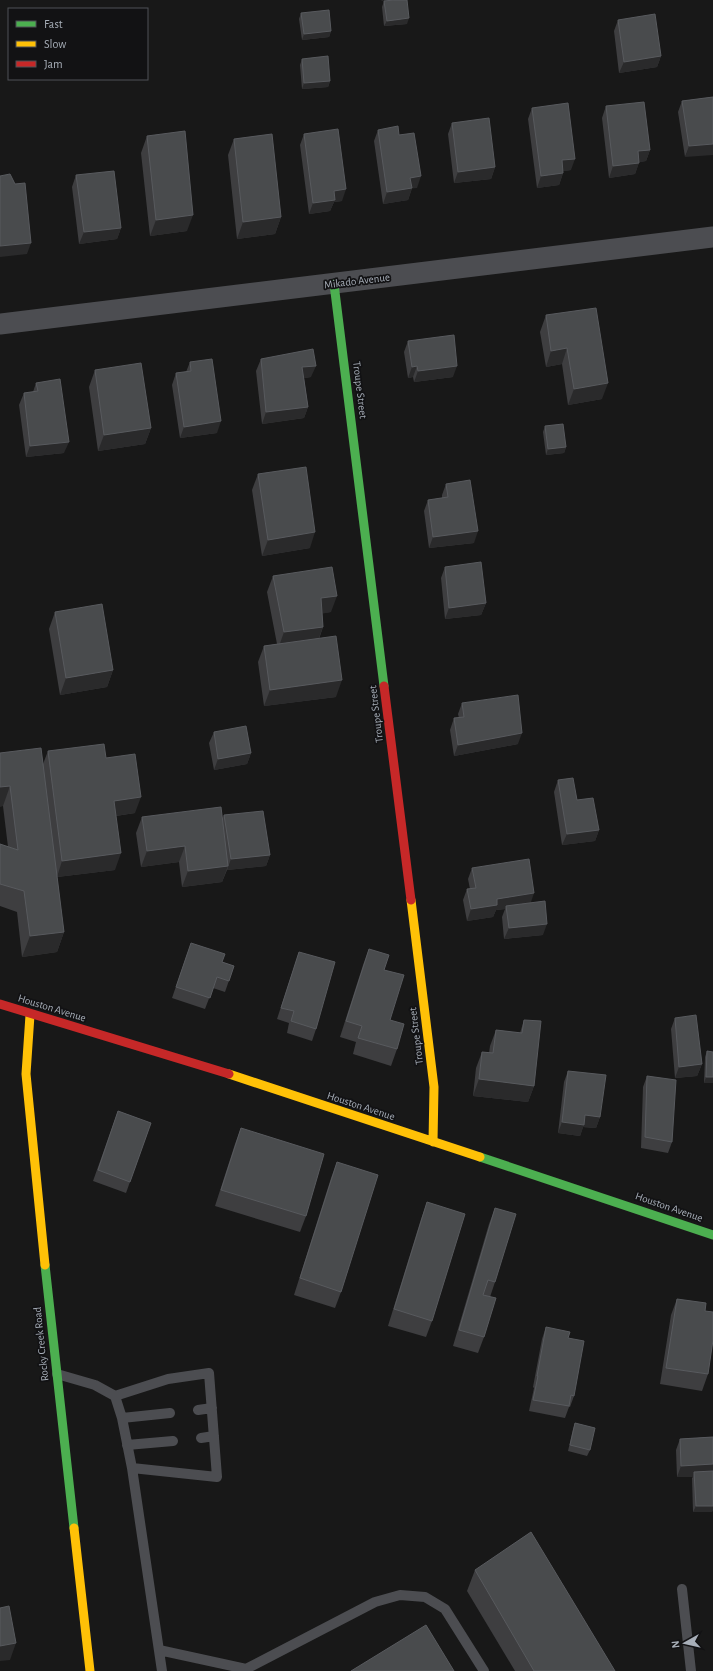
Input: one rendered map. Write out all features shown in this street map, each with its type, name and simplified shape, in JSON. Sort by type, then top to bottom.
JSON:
[{"type":"street","name":"Mikado Avenue","points":[[0,324],[713,237]]},
{"type":"street","name":"Troupe Street","points":[[334,284],[434,1087],[433,1142]]},
{"type":"street","name":"Houston Avenue","points":[[0,1004],[30,1015],[168,1055],[585,1191],[713,1235]]},
{"type":"street","name":"Rocky Creek Road","points":[[30,1015],[26,1074],[90,1671]]},
{"type":"lane","points":[[115,1396],[168,1379],[209,1373],[218,1477],[132,1468]]},
{"type":"lane","points":[[57,1374],[95,1385],[115,1396],[122,1418],[132,1468],[162,1671]]},
{"type":"lane","points":[[198,1410],[212,1408]]},
{"type":"lane","points":[[122,1418],[170,1413]]},
{"type":"lane","points":[[201,1438],[214,1436]]},
{"type":"lane","points":[[127,1445],[173,1441]]},
{"type":"lane","points":[[682,1589],[691,1671]]},
{"type":"lane","points":[[159,1650],[246,1669],[374,1602],[400,1595],[407,1595],[425,1597],[445,1609],[484,1671]]},
{"type":"building","points":[[407,0],[409,18],[387,21],[384,1]]},
{"type":"building","points":[[329,10],[331,31],[304,34],[301,13]]},
{"type":"building","points":[[655,14],[661,56],[624,62],[618,20]]},
{"type":"building","points":[[328,56],[330,81],[304,83],[302,59]]},
{"type":"building","points":[[713,97],[713,144],[689,146],[682,101]]},
{"type":"building","points":[[644,102],[650,150],[638,151],[639,163],[613,166],[606,106]]},
{"type":"building","points":[[568,103],[575,159],[562,160],[563,173],[541,176],[532,108]]},
{"type":"building","points":[[489,118],[495,167],[458,172],[452,123]]},
{"type":"building","points":[[398,126],[399,135],[414,133],[421,176],[410,178],[412,188],[387,192],[378,130]]},
{"type":"building","points":[[338,129],[346,189],[334,191],[335,200],[313,203],[304,134]]},
{"type":"building","points":[[185,131],[193,215],[156,220],[147,136]]},
{"type":"building","points":[[272,134],[281,217],[243,222],[234,139]]},
{"type":"building","points":[[114,171],[121,228],[84,232],[76,175]]},
{"type":"building","points":[[10,174],[15,184],[25,183],[31,243],[0,246],[0,176]]},
{"type":"building","points":[[596,308],[608,383],[574,389],[567,348],[551,351],[546,315]]},
{"type":"building","points":[[454,335],[457,366],[418,371],[417,366],[412,367],[408,341]]},
{"type":"building","points":[[313,349],[316,366],[302,367],[308,407],[266,412],[261,359]]},
{"type":"building","points":[[212,359],[221,421],[184,427],[176,373],[191,371],[190,362]]},
{"type":"building","points":[[141,363],[151,428],[104,435],[95,370]]},
{"type":"building","points":[[60,379],[69,442],[30,446],[24,393],[38,391],[36,383]]},
{"type":"building","points":[[563,424],[566,447],[548,449],[545,426]]},
{"type":"building","points":[[306,467],[315,532],[268,540],[258,474]]},
{"type":"building","points":[[470,480],[478,531],[433,537],[428,500],[448,497],[446,484]]},
{"type":"building","points":[[481,562],[486,603],[449,608],[445,567]]},
{"type":"building","points":[[332,567],[337,596],[321,598],[323,627],[284,632],[273,576]]},
{"type":"building","points":[[102,604],[113,670],[66,678],[55,612]]},
{"type":"building","points":[[336,636],[342,680],[270,690],[264,646]]},
{"type":"building","points":[[518,695],[522,733],[458,745],[454,718],[464,717],[462,703]]},
{"type":"building","points":[[246,726],[251,753],[218,759],[214,732]]},
{"type":"building","points":[[104,744],[106,758],[135,754],[141,797],[114,801],[121,853],[62,861],[48,751]]},
{"type":"building","points":[[41,748],[64,932],[30,936],[24,891],[0,884],[0,844],[18,850],[10,786],[0,787],[0,753]]},
{"type":"building","points":[[573,778],[577,800],[593,798],[599,830],[567,834],[558,780]]},
{"type":"building","points":[[221,807],[228,866],[188,871],[185,846],[147,851],[142,817]]},
{"type":"building","points":[[263,811],[270,855],[231,859],[224,815]]},
{"type":"building","points":[[529,859],[534,893],[497,899],[497,905],[471,909],[467,889],[476,888],[472,868]]},
{"type":"building","points":[[545,901],[547,924],[509,928],[506,906]]},
{"type":"building","points":[[191,943],[225,954],[222,962],[234,966],[229,981],[217,977],[210,998],[176,987]]},
{"type":"building","points":[[369,949],[389,955],[384,970],[404,975],[390,1020],[404,1024],[397,1049],[358,1038],[362,1026],[346,1021]]},
{"type":"building","points":[[299,952],[335,962],[316,1029],[291,1021],[294,1011],[281,1008]]},
{"type":"building","points":[[696,1015],[702,1064],[679,1067],[675,1018]]},
{"type":"building","points":[[524,1020],[541,1021],[534,1086],[479,1079],[482,1052],[493,1053],[496,1030],[522,1033]]},
{"type":"building","points":[[707,1051],[713,1052],[713,1077],[706,1077]]},
{"type":"building","points":[[568,1071],[606,1075],[600,1117],[585,1115],[584,1125],[562,1122]]},
{"type":"building","points":[[647,1076],[676,1080],[672,1142],[645,1137]]},
{"type":"building","points":[[118,1111],[151,1123],[130,1182],[98,1170]]},
{"type":"building","points":[[241,1128],[324,1154],[306,1216],[221,1190]]},
{"type":"building","points":[[337,1162],[378,1175],[341,1292],[300,1278]]},
{"type":"building","points":[[427,1202],[465,1214],[432,1321],[394,1309]]},
{"type":"building","points":[[495,1208],[516,1214],[495,1282],[488,1280],[483,1295],[496,1298],[484,1337],[459,1330]]},
{"type":"building","points":[[677,1299],[706,1303],[705,1311],[713,1312],[713,1340],[708,1374],[666,1368]]},
{"type":"building","points":[[546,1327],[570,1332],[568,1338],[584,1341],[574,1396],[571,1395],[569,1406],[533,1400]]},
{"type":"building","points":[[575,1423],[595,1428],[590,1450],[570,1445]]},
{"type":"building","points":[[713,1437],[713,1464],[681,1466],[680,1439]]},
{"type":"building","points":[[713,1471],[713,1506],[696,1506],[694,1472]]},
{"type":"building","points":[[531,1532],[615,1671],[534,1671],[475,1570]]},
{"type":"building","points":[[9,1606],[16,1643],[0,1646],[0,1608]]},
{"type":"building","points":[[426,1625],[454,1671],[351,1671]]},
{"type":"traffic: fast","points":[[334,284],[384,686]]},
{"type":"traffic: fast","points":[[480,1157],[713,1235]]},
{"type":"traffic: fast","points":[[45,1265],[74,1528]]},
{"type":"traffic: slow","points":[[411,900],[434,1087],[433,1142]]},
{"type":"traffic: slow","points":[[30,1015],[26,1074],[45,1265]]},
{"type":"traffic: slow","points":[[229,1074],[480,1157]]},
{"type":"traffic: slow","points":[[74,1528],[90,1671]]},
{"type":"traffic: jam","points":[[384,686],[411,900]]},
{"type":"traffic: jam","points":[[0,1004],[229,1074]]}]
